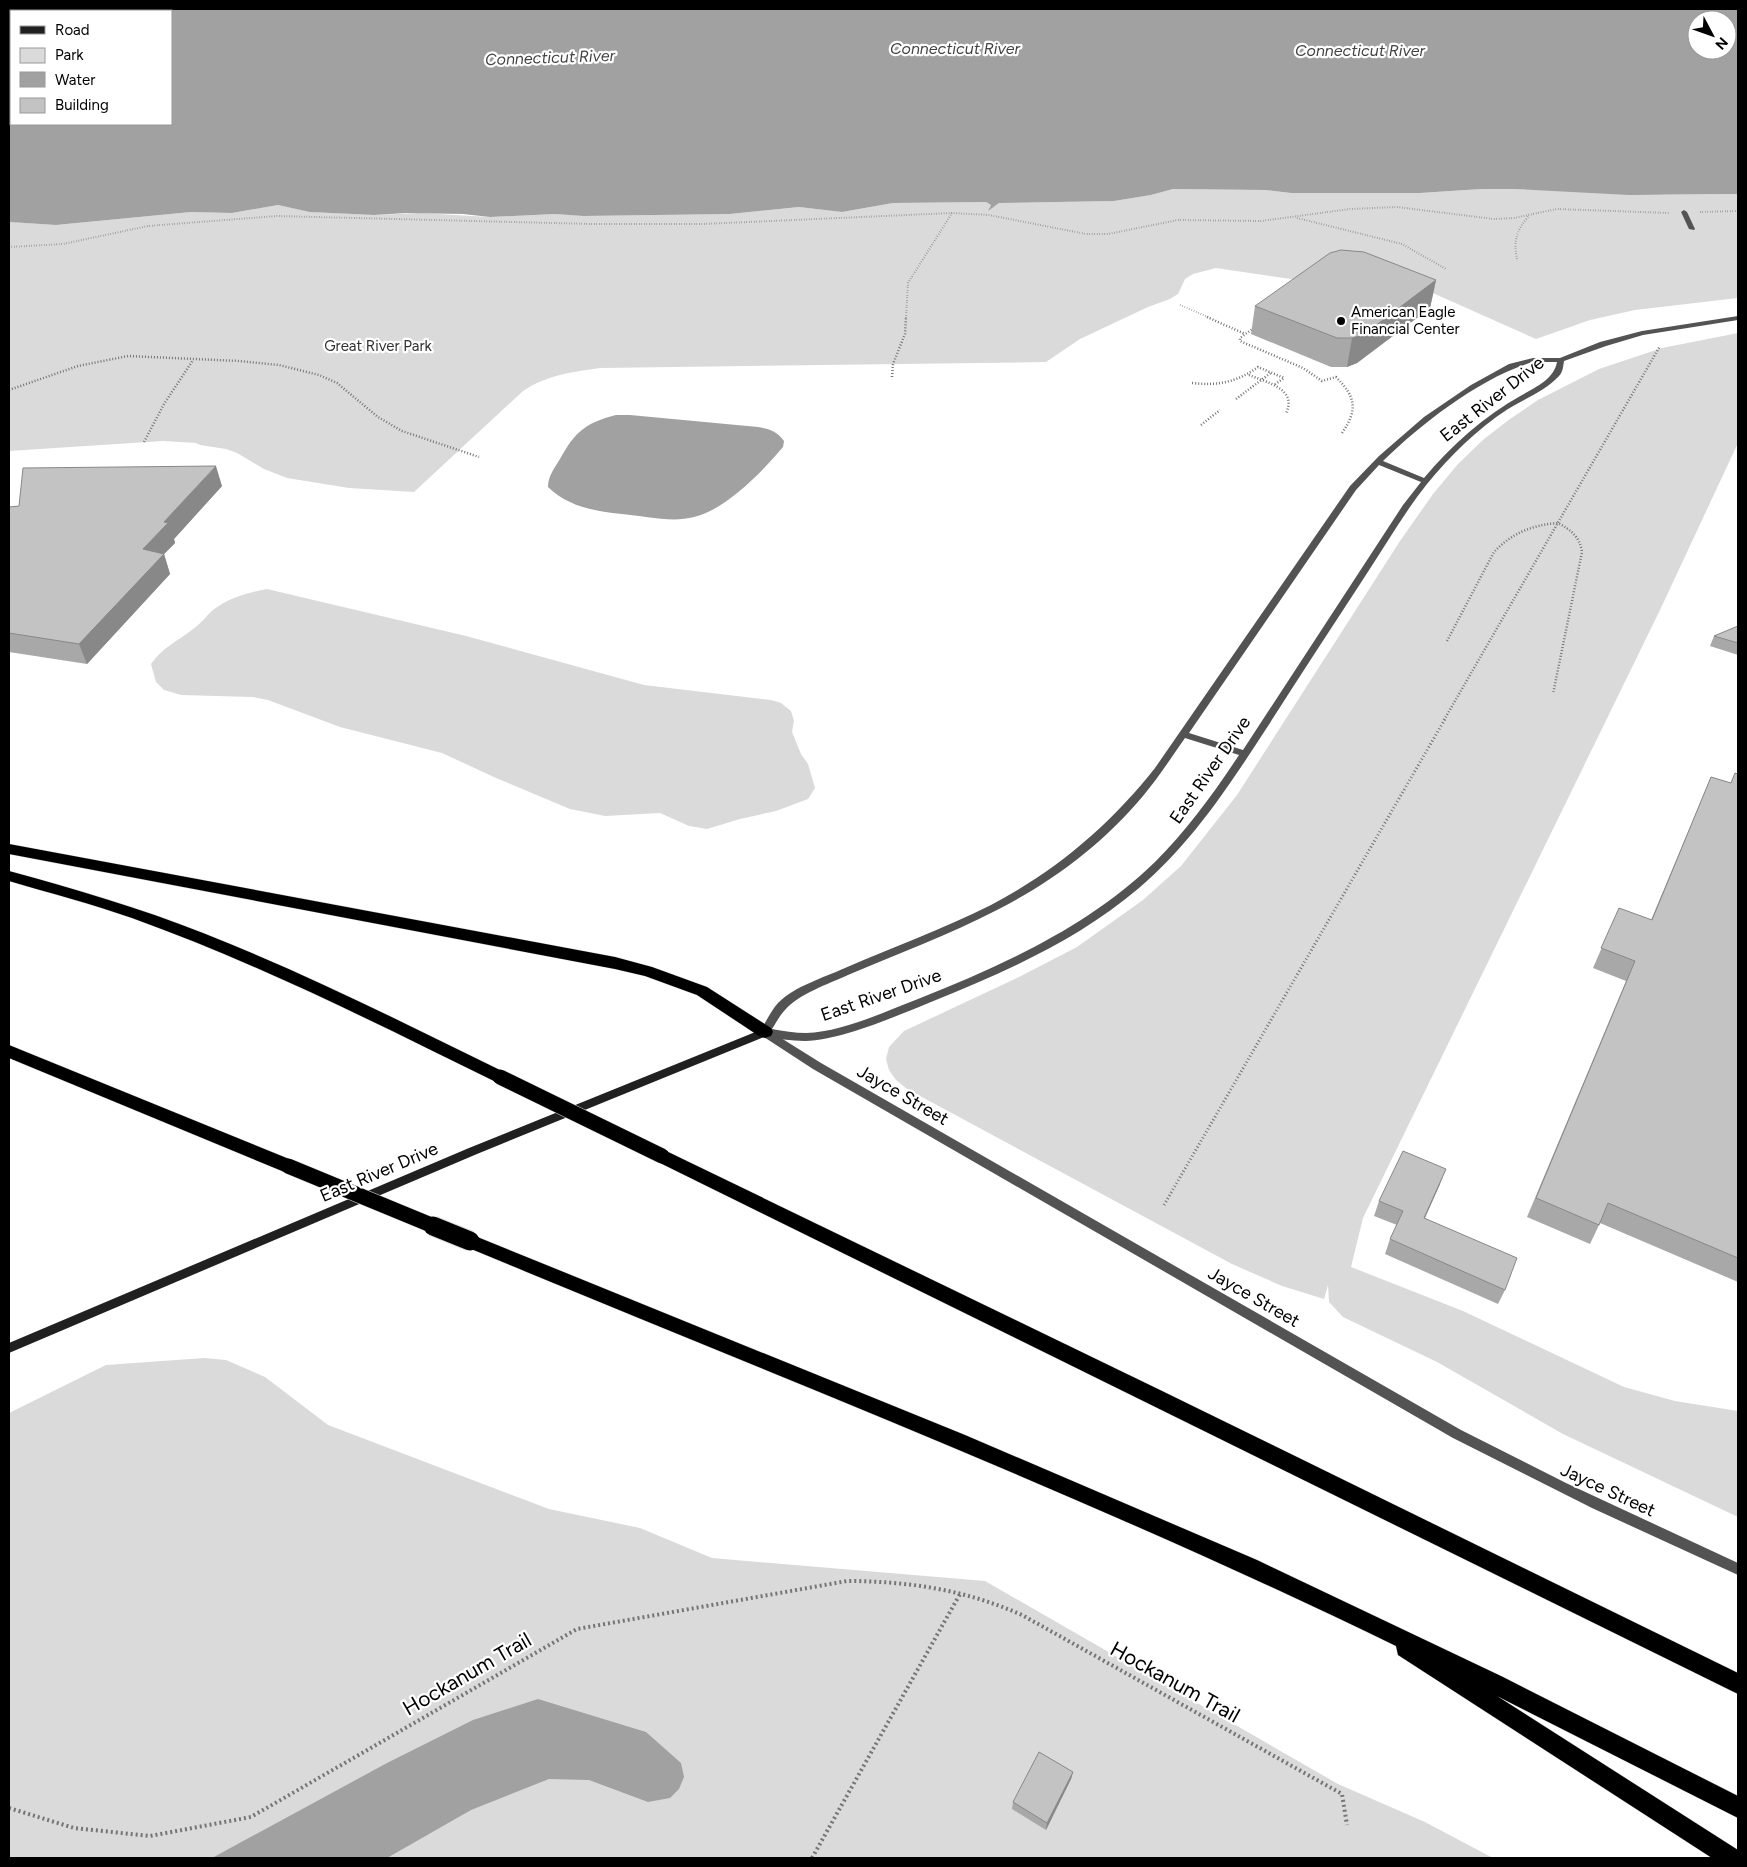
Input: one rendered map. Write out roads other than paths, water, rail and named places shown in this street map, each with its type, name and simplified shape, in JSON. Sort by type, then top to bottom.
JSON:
[{"type":"highway","points":[[9,849],[631,967],[702,991],[765,1032]]},
{"type":"highway","points":[[9,876],[125,910],[224,947],[308,984],[1154,1396],[1738,1684]]},
{"type":"highway","points":[[9,1051],[1064,1486],[1183,1538],[1353,1615],[1513,1692],[1738,1807]]},
{"type":"highway","points":[[1353,1615],[1730,1858]]},
{"type":"main road","name":"East River Drive","points":[[9,1348],[376,1192],[765,1032]]},
{"type":"street","points":[[1684,212],[1692,229]]},
{"type":"street","name":"East River Drive","points":[[1561,360],[1559,371],[1554,378],[1503,409],[1474,431],[1449,454],[1426,481],[1407,505],[1208,810],[1173,851],[1121,898],[1059,939],[1005,967],[957,988],[845,1028],[804,1037],[765,1032],[782,1007],[795,996],[967,921],[1015,896],[1054,872],[1089,845],[1119,818],[1147,785],[1347,497],[1378,462],[1427,419],[1492,377],[1526,361],[1561,360],[1620,339],[1671,328],[1738,318]]},
{"type":"street","points":[[1378,462],[1426,481]]},
{"type":"street","points":[[1183,734],[1245,754]]},
{"type":"street","name":"Jayce Street","points":[[765,1032],[817,1066],[1457,1434],[1582,1498],[1738,1568]]},
{"type":"water","name":"Connecticut River","points":[[9,9],[1738,9],[1738,194],[1629,195],[1515,189],[1420,193],[1291,193],[1265,190],[1173,189],[1114,201],[999,203],[988,211],[991,205],[986,202],[893,203],[842,212],[799,207],[730,214],[583,216],[555,214],[490,217],[463,214],[406,213],[374,215],[310,212],[278,205],[232,213],[191,212],[56,225],[9,222]]},
{"type":"water","points":[[616,415],[758,427],[779,435],[784,441],[783,447],[754,478],[731,498],[706,513],[686,519],[612,513],[573,504],[556,494],[548,487],[549,479],[565,450],[576,435],[596,421]]},
{"type":"water","points":[[538,1699],[646,1732],[681,1763],[684,1777],[679,1789],[670,1798],[648,1802],[589,1780],[549,1779],[471,1810],[387,1858],[212,1858],[387,1763],[473,1720]]},
{"type":"place","name":"American Eagle Financial Center","points":[[1341,321]]},
{"type":"park label","name":"Great River Park","points":[[378,346]]}]
